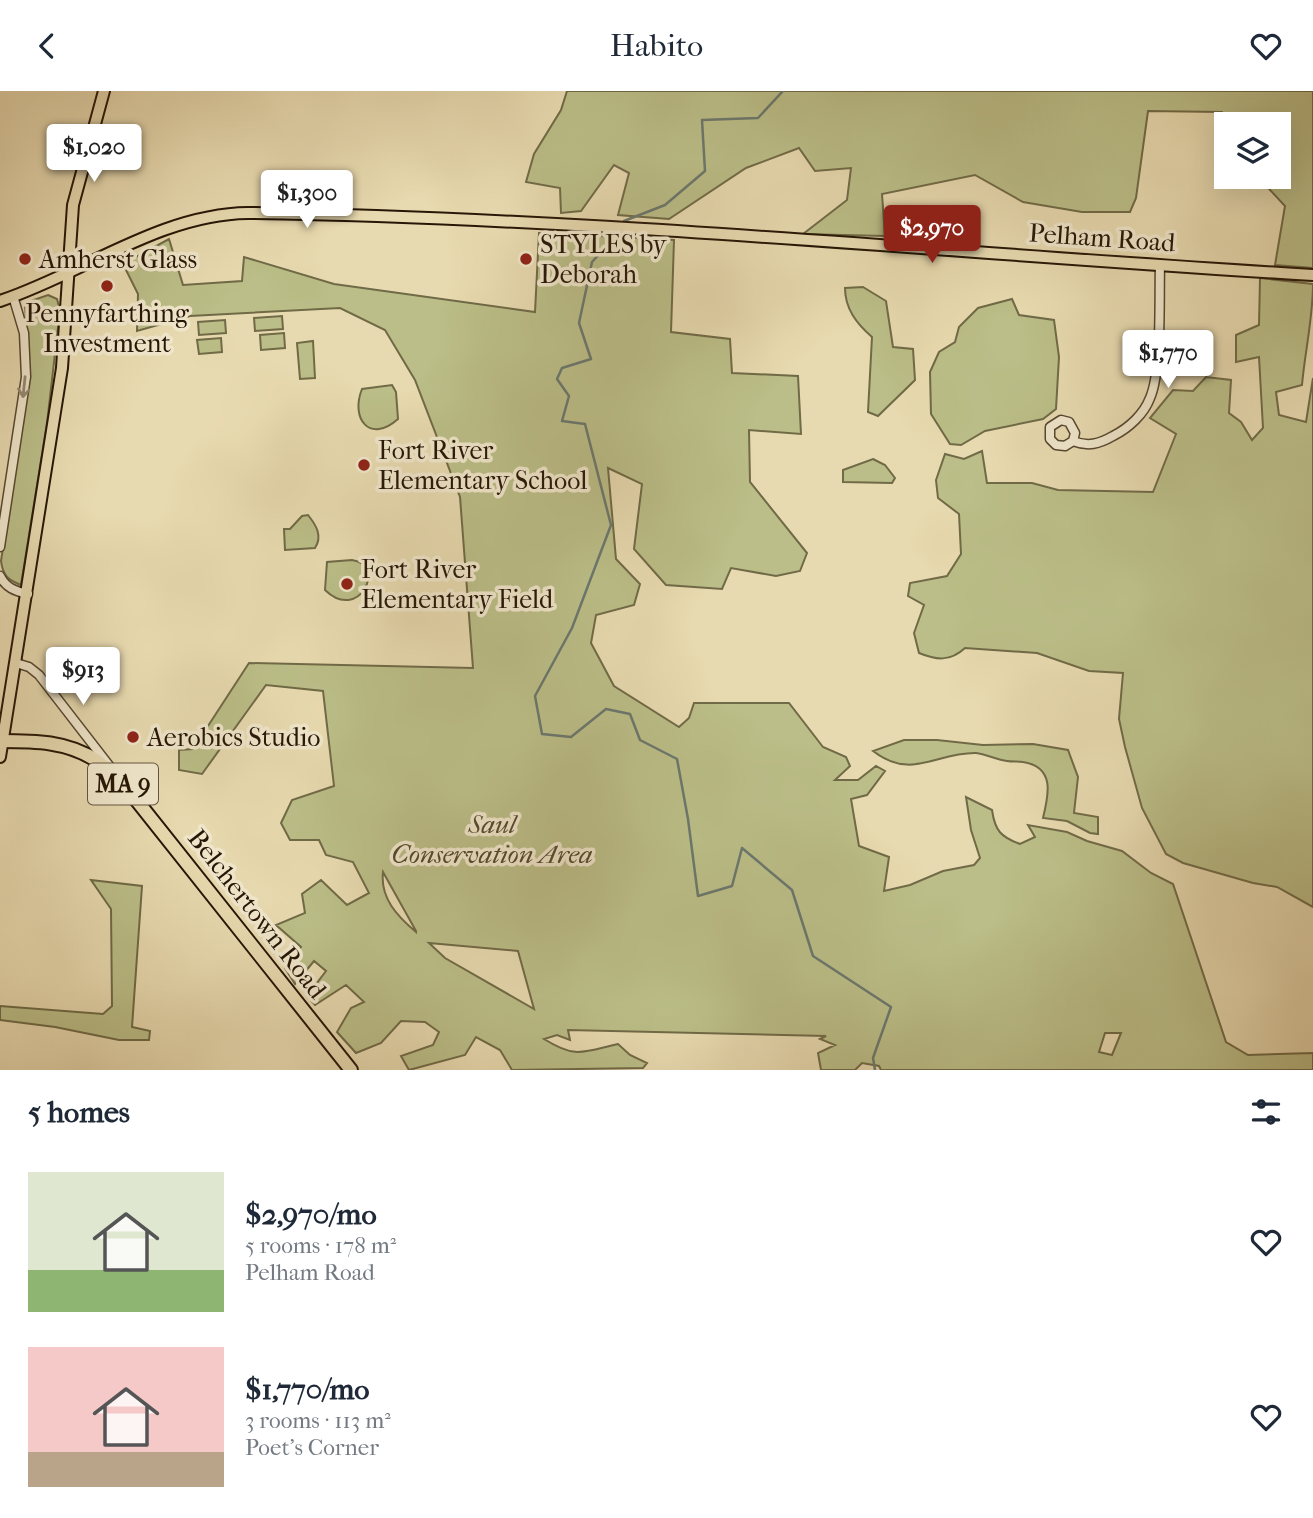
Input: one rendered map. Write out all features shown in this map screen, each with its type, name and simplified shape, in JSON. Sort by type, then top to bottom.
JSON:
[{"type":"highway","name":"Belchertown Road","points":[[1,741],[54,743],[73,748],[96,761],[126,787],[351,1070]]},
{"type":"main road","points":[[0,757],[28,594],[65,346],[73,205],[104,91]]},
{"type":"main road","name":"Pelham Road","points":[[0,301],[68,274],[177,224],[225,213],[345,215],[818,240],[1313,275]]},
{"type":"street","points":[[1073,441],[1092,445],[1113,437],[1129,425],[1147,404],[1155,383],[1160,265]]},
{"type":"street","points":[[0,547],[26,377],[24,333],[13,296]]},
{"type":"street","points":[[0,576],[4,584],[15,591],[28,594]]},
{"type":"street","name":"Belchertown Road","points":[[16,663],[29,667],[45,682],[126,787]]},
{"type":"green space","points":[[567,91],[1313,91],[1313,268],[1275,265],[1285,206],[1269,189],[1291,189],[1291,112],[1148,111],[1136,198],[1130,212],[1082,212],[1023,202],[975,175],[882,194],[885,236],[803,234],[847,200],[851,168],[815,171],[799,148],[746,168],[669,219],[618,215],[629,173],[614,165],[581,211],[561,213],[560,188],[526,182],[534,154],[561,110]]},
{"type":"green space","name":"Saul Conservation Area","points":[[539,233],[674,240],[671,332],[730,339],[732,373],[798,376],[801,434],[749,430],[750,482],[807,553],[800,571],[776,576],[731,568],[722,589],[666,585],[634,549],[642,484],[608,468],[616,559],[640,584],[634,605],[596,615],[591,643],[614,686],[679,727],[689,718],[694,703],[789,703],[823,747],[846,757],[850,766],[835,780],[858,780],[876,766],[885,771],[867,795],[851,799],[859,846],[889,857],[884,891],[910,885],[943,871],[974,865],[980,858],[971,830],[966,797],[992,810],[1000,832],[1020,844],[1035,837],[1028,825],[1067,832],[1122,851],[1151,873],[1173,884],[1226,1042],[1248,1055],[1313,1053],[1313,1070],[881,1070],[879,1066],[862,1063],[855,1070],[821,1070],[818,1053],[835,1045],[820,1039],[826,1036],[568,1030],[570,1040],[557,1035],[544,1039],[564,1049],[580,1052],[618,1044],[630,1055],[647,1063],[643,1068],[512,1070],[500,1050],[476,1037],[465,1055],[409,1070],[401,1056],[433,1045],[439,1032],[425,1022],[401,1021],[381,1043],[356,1053],[337,1032],[351,1008],[364,1002],[346,985],[315,1005],[307,996],[326,971],[314,961],[295,984],[285,968],[301,947],[276,925],[305,913],[302,894],[321,880],[347,905],[369,893],[353,862],[326,855],[319,840],[290,840],[281,823],[292,800],[334,786],[323,691],[266,685],[202,774],[179,770],[179,750],[193,749],[249,663],[473,668],[460,497],[415,380],[385,330],[340,308],[190,316],[137,331],[138,294],[123,264],[169,239],[183,285],[242,281],[244,257],[334,284],[535,312]],"holes":[[[383,872],[416,931],[416,932],[391,906],[384,890]],[[429,943],[518,951],[534,1009],[445,958]],[[1105,1033],[1121,1033],[1112,1055],[1099,1052]]]},
{"type":"green space","points":[[1260,278],[1313,284],[1302,385],[1276,392],[1279,415],[1306,422],[1313,378],[1313,907],[1277,887],[1183,863],[1166,854],[1142,808],[1125,747],[1119,719],[1123,673],[1089,671],[1037,653],[965,648],[954,656],[937,658],[919,653],[914,633],[924,605],[908,596],[910,583],[947,576],[961,554],[959,514],[938,498],[936,480],[945,454],[964,459],[982,451],[987,483],[1032,483],[1058,490],[1153,492],[1176,434],[1150,418],[1173,390],[1193,391],[1206,377],[1231,380],[1229,413],[1241,422],[1252,440],[1263,428],[1259,357],[1236,362],[1236,335],[1259,325]]},
{"type":"green space","points":[[863,287],[886,301],[893,347],[913,349],[915,380],[878,416],[868,412],[872,337],[853,316],[847,303],[845,288]]},
{"type":"green space","points":[[48,295],[57,299],[60,310],[47,423],[21,585],[7,577],[1,561],[16,465],[26,368],[25,303]]},
{"type":"green space","points":[[1012,299],[1019,315],[1054,320],[1059,357],[1056,409],[1043,419],[985,431],[961,445],[950,444],[931,414],[930,372],[939,352],[955,342],[959,327],[978,308]]},
{"type":"green space","points":[[282,316],[283,329],[255,331],[254,318]]},
{"type":"green space","points":[[225,320],[226,333],[199,335],[198,322]]},
{"type":"green space","points":[[284,333],[285,348],[261,350],[260,335]]},
{"type":"green space","points":[[221,338],[222,352],[199,354],[197,340]]},
{"type":"green space","points":[[313,341],[315,378],[300,379],[297,343]]},
{"type":"green space","points":[[392,385],[396,392],[398,419],[379,429],[365,425],[359,410],[362,389]]},
{"type":"green space","points":[[873,459],[885,465],[895,478],[892,483],[843,482],[843,470]]},
{"type":"green space","points":[[308,515],[318,535],[315,548],[285,550],[284,529],[290,529],[302,516]]},
{"type":"green space","name":"Fort River Elementary Field","points":[[352,560],[362,564],[367,571],[368,580],[358,596],[348,600],[337,598],[325,590],[327,562]]},
{"type":"green space","points":[[904,740],[983,745],[1033,744],[1068,750],[1078,777],[1074,813],[1098,817],[1098,834],[1090,833],[1067,821],[1043,818],[1047,783],[1040,769],[1033,765],[976,753],[912,765],[900,764],[873,751]]},
{"type":"green space","points":[[91,880],[142,886],[132,1027],[150,1031],[149,1040],[119,1040],[55,1027],[0,1020],[0,1006],[103,1014],[112,1006],[111,909]]},
{"type":"waterway","points":[[624,221],[665,205],[705,171],[702,120],[758,118],[783,91]]},
{"type":"waterway","points":[[612,240],[592,262],[579,323],[591,359],[562,368],[557,379],[569,396],[562,421],[585,424],[611,525],[572,628],[535,696],[542,734],[571,737],[606,709],[630,714],[640,740],[677,759],[698,896],[732,886],[742,848],[792,890],[813,956],[891,1007],[873,1058],[875,1070]]},
{"type":"place","name":"Amherst Glass","points":[[25,259]]},
{"type":"place","name":"STYLES by Deborah","points":[[526,259]]},
{"type":"place","name":"Pennyfarthing Investment","points":[[107,286]]},
{"type":"place","name":"Fort River Elementary School","points":[[364,465]]},
{"type":"place","name":"Fort River Elementary Field","points":[[347,584]]},
{"type":"place","name":"Aerobics Studio","points":[[133,737]]}]
